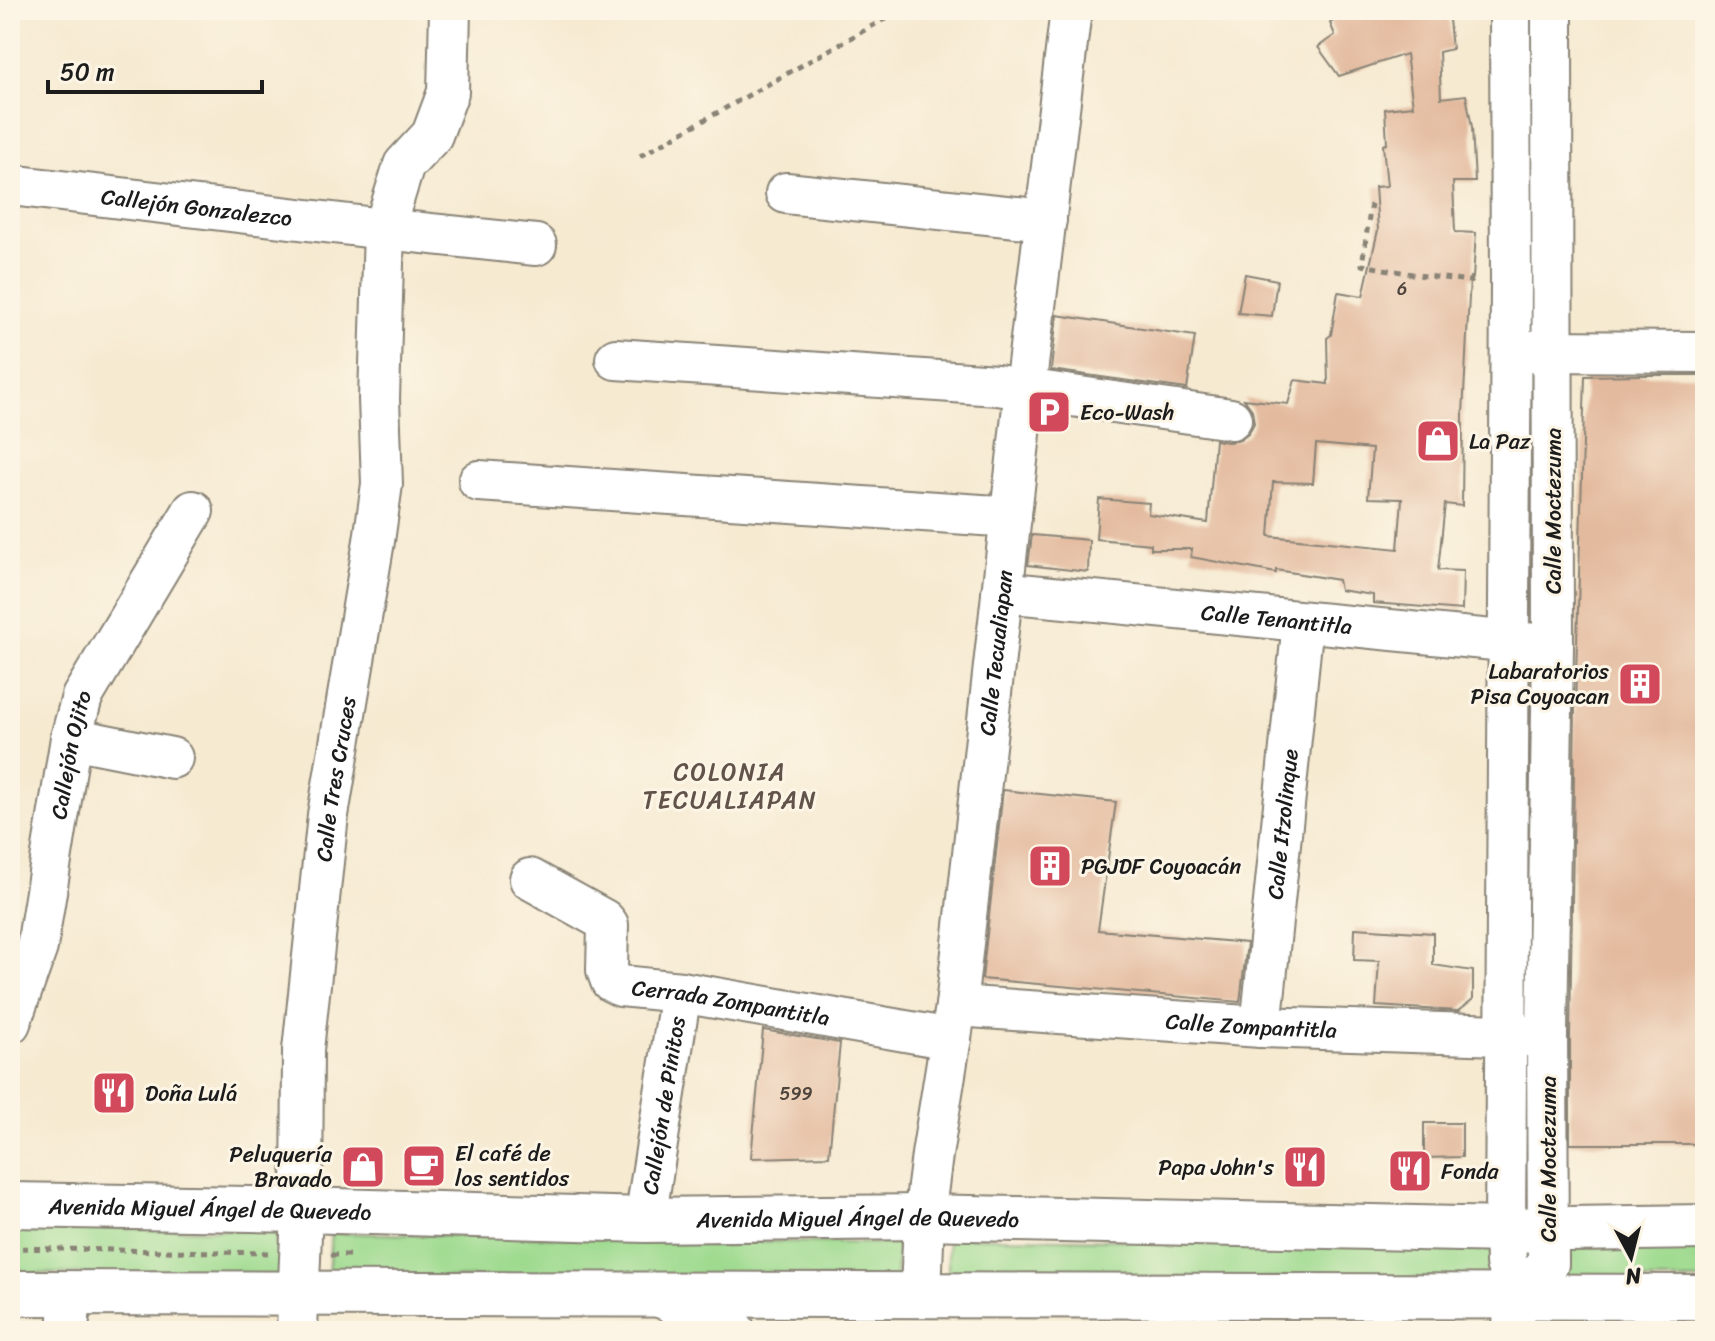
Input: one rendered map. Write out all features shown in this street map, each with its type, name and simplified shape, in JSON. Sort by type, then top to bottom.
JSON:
[{"type":"main road","name":"Avenida Miguel Ángel de Quevedo","points":[[10,1205],[645,1220],[924,1217],[1505,1230],[1705,1227]]},
{"type":"main road","points":[[10,1293],[70,1312],[297,1312],[656,1295],[921,1294],[1515,1314],[1705,1297]]},
{"type":"street","name":"Calle Tres Cruces","points":[[297,1312],[302,1210],[303,1050],[328,815],[382,484],[379,399],[384,229],[404,165],[432,135],[448,92],[450,10]]},
{"type":"street","name":"Calle Tecualiapan","points":[[921,1294],[924,1217],[954,1022],[1071,10]]},
{"type":"street","name":"Calle Moctezuma","points":[[1510,10],[1510,641],[1505,1230],[1506,1263],[1515,1314]]},
{"type":"street","name":"Calle Moctezuma","points":[[1515,1314],[1548,1264],[1549,1229],[1547,1036],[1553,646],[1551,10]]},
{"type":"street","name":"Callejón Gonzalezco","points":[[10,185],[536,245]]},
{"type":"street","points":[[786,193],[1046,220]]},
{"type":"street","points":[[1510,352],[1705,352]]},
{"type":"street","points":[[616,359],[997,385],[1231,419]]},
{"type":"street","points":[[479,481],[1011,517]]},
{"type":"street","name":"Callejón Ojito","points":[[10,1023],[37,947],[71,738],[82,697],[193,511]]},
{"type":"street","name":"Calle Tenantitla","points":[[1002,592],[1553,646]]},
{"type":"street","name":"Calle Itzolinque","points":[[1261,1027],[1303,622]]},
{"type":"street","points":[[71,738],[172,758]]},
{"type":"street","name":"Cerrada Zompantitla","points":[[530,879],[604,920],[608,925],[607,970],[611,981],[621,986],[954,1022]]},
{"type":"street","name":"Callejón de Pinitos","points":[[645,1220],[681,992]]},
{"type":"street","name":"Calle Zompantitla","points":[[954,1022],[1547,1036]]},
{"type":"street","points":[[656,1295],[735,1331]]},
{"type":"path","points":[[640,156],[890,16],[892,10]]},
{"type":"path","points":[[1371,204],[1362,265],[1418,275],[1511,285]]},
{"type":"path","points":[[10,1248],[273,1253]]},
{"type":"green space","points":[[10,1227],[291,1231],[286,1276],[10,1273]]},
{"type":"green space","points":[[331,1233],[898,1244],[896,1279],[328,1277]]},
{"type":"green space","points":[[948,1237],[1492,1247],[1494,1278],[948,1279]]},
{"type":"green space","points":[[1561,1247],[1705,1247],[1705,1280],[1565,1280]]},
{"type":"building","points":[[1352,10],[1448,10],[1452,49],[1439,52],[1441,98],[1466,95],[1472,127],[1475,182],[1453,182],[1455,232],[1476,233],[1473,278],[1470,277],[1462,506],[1445,504],[1438,570],[1463,571],[1462,610],[1373,603],[1373,595],[1340,590],[1338,580],[1276,570],[1276,573],[1191,557],[1192,549],[1151,549],[1151,544],[1096,539],[1099,499],[1149,503],[1148,514],[1208,523],[1215,440],[1240,440],[1248,434],[1254,423],[1252,410],[1244,399],[1288,404],[1295,380],[1328,384],[1327,338],[1331,335],[1338,292],[1363,296],[1378,230],[1375,187],[1387,186],[1383,145],[1387,144],[1385,109],[1413,106],[1406,54],[1339,76],[1318,47],[1335,35],[1330,23]],"holes":[[[1316,444],[1372,449],[1368,498],[1402,499],[1398,549],[1269,536],[1273,482],[1313,483]]]},
{"type":"building","points":[[1245,274],[1277,280],[1272,316],[1238,313]]},
{"type":"building","points":[[1057,315],[1195,336],[1187,389],[1051,370]]},
{"type":"building","name":"Labaratorios Pisa Coyoacan","points":[[1705,375],[1705,1144],[1570,1144],[1575,708],[1585,376]]},
{"type":"building","points":[[1032,535],[1089,540],[1088,572],[1028,565]]},
{"type":"building","name":"PGJDF Coyoacán","points":[[1003,790],[1116,802],[1098,930],[1247,943],[1240,1002],[982,979]]},
{"type":"building","points":[[1355,928],[1433,933],[1433,965],[1473,971],[1473,999],[1458,1011],[1376,1006],[1379,961],[1354,960]]},
{"type":"building","points":[[763,1030],[840,1043],[829,1156],[751,1158]]},
{"type":"building","points":[[1424,1123],[1462,1123],[1462,1157],[1424,1158]]},
{"type":"place","name":"Eco-Wash","points":[[1049,412]]},
{"type":"place","name":"La Paz","points":[[1438,441]]},
{"type":"place","name":"Labaratorios Pisa Coyoacan","points":[[1640,684]]},
{"type":"place","name":"PGJDF Coyoacán","points":[[1050,866]]},
{"type":"place","name":"Doña Lulá","points":[[114,1093]]},
{"type":"place","name":"El café de los sentidos","points":[[424,1166]]},
{"type":"place","name":"Peluquería Bravado","points":[[363,1167]]},
{"type":"place","name":"Papa John's","points":[[1305,1167]]},
{"type":"place","name":"Fonda","points":[[1410,1171]]},
{"type":"district","name":"COLONIA TECUALIAPAN","points":[[730,786]]}]
